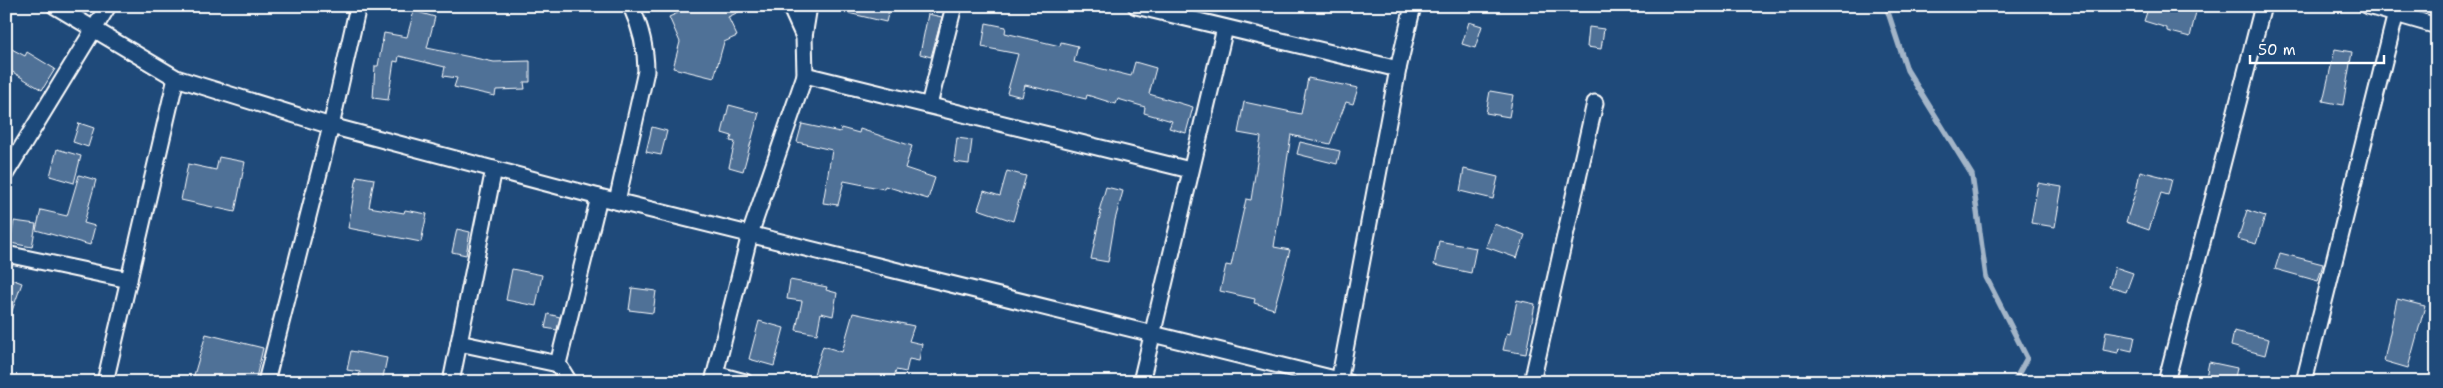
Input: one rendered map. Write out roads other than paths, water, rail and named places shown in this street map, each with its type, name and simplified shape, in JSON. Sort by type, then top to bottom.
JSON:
[{"type":"street","points":[[55,6],[176,78],[331,126],[617,201],[1154,332],[1341,381],[1398,69],[1413,6]]},
{"type":"street","points":[[6,174],[108,6]]},
{"type":"street","points":[[266,382],[331,126],[358,6]]},
{"type":"street","points":[[617,201],[646,71],[646,50],[640,27],[631,6]]},
{"type":"street","points":[[790,6],[804,38]]},
{"type":"street","points":[[746,382],[714,378],[750,234],[805,76],[804,38],[809,6]]},
{"type":"street","points":[[929,105],[954,6]]},
{"type":"street","points":[[1136,6],[1398,69]]},
{"type":"street","points":[[2166,382],[2263,6]]},
{"type":"street","points":[[2368,6],[2437,26]]},
{"type":"street","points":[[2304,382],[2396,13]]},
{"type":"street","points":[[1141,382],[1190,170],[1226,28]]},
{"type":"street","points":[[805,76],[1190,170]]},
{"type":"street","points":[[106,382],[176,78]]},
{"type":"street","points":[[1532,382],[1595,103]]},
{"type":"street","points":[[451,382],[494,169]]},
{"type":"street","points":[[569,382],[558,364],[599,196]]},
{"type":"street","points":[[6,254],[129,280]]},
{"type":"street","points":[[459,343],[558,364]]},
{"type":"waterway","points":[[1886,6],[1907,70],[1972,175],[1986,277],[2027,358],[2014,382]]}]
